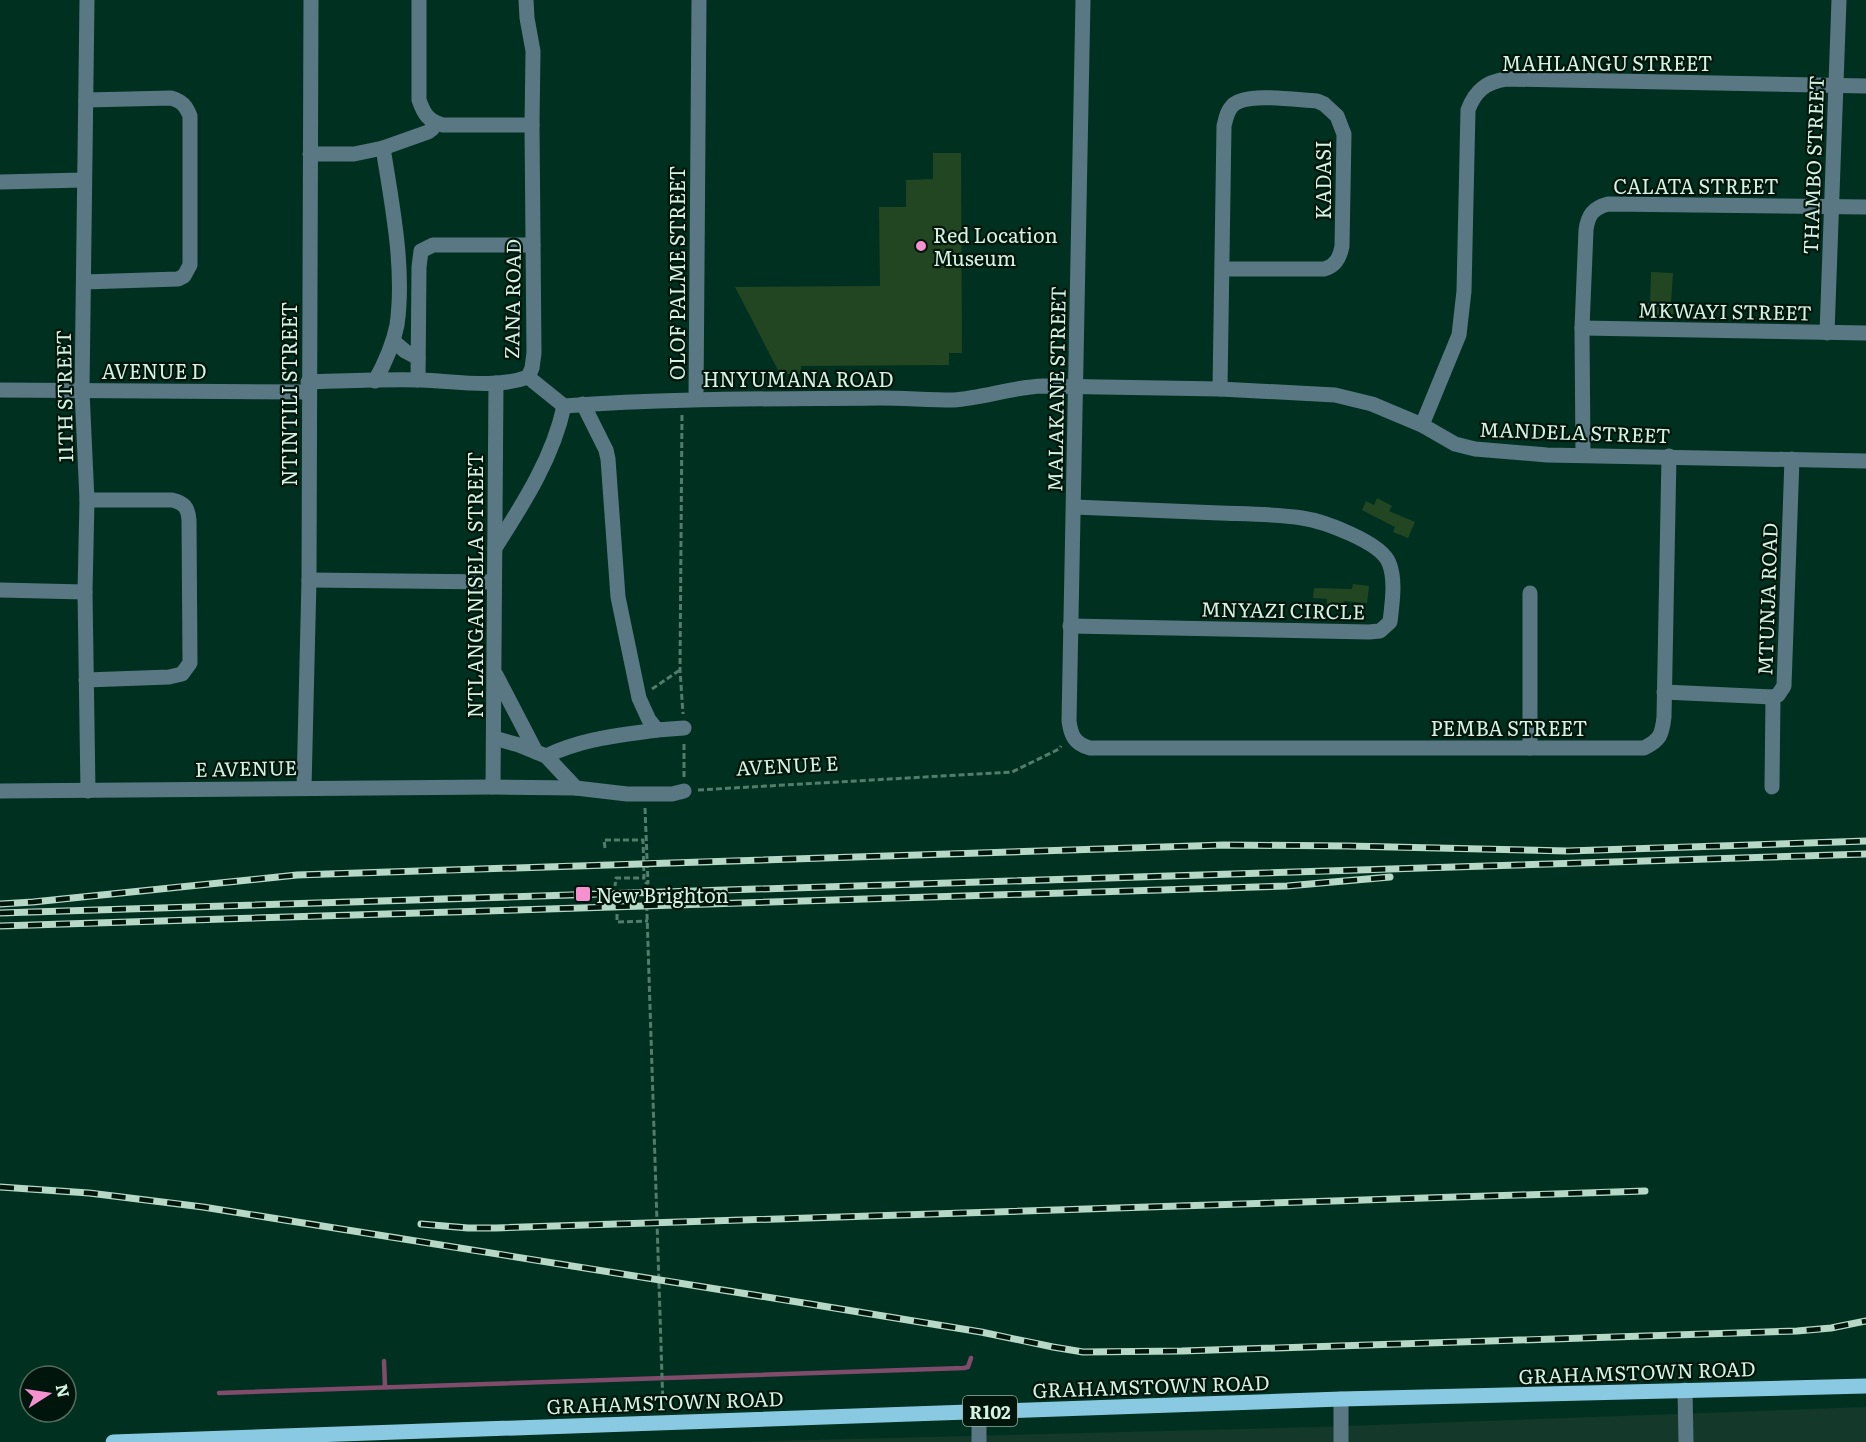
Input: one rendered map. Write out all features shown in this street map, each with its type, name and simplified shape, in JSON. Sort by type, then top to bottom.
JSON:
[{"type":"main road","name":"GRAHAMSTOWN ROAD","points":[[113,1442],[318,1438],[978,1411],[1341,1399],[1866,1386]]},
{"type":"street","name":"11TH STREET","points":[[87,0],[82,391],[87,500],[85,592],[88,791]]},
{"type":"street","name":"NTINTILI STREET","points":[[304,788],[309,580],[311,0]]},
{"type":"street","points":[[419,0],[419,100],[425,115],[442,125],[532,125]]},
{"type":"street","name":"ZANA ROAD","points":[[308,386],[418,380],[496,383],[513,382],[528,377],[534,353],[533,51],[526,18],[526,0]]},
{"type":"street","name":"OLOF PALME STREET","points":[[696,399],[699,0]]},
{"type":"street","name":"MALAKANE STREET","points":[[1073,737],[1069,721],[1070,626],[1083,0]]},
{"type":"street","name":"THAMBO STREET","points":[[1827,333],[1839,0]]},
{"type":"street","name":"MAHLANGU STREET","points":[[1422,425],[1459,336],[1464,291],[1468,110],[1479,90],[1494,81],[1506,79],[1866,86]]},
{"type":"street","points":[[84,282],[178,279],[184,276],[190,265],[190,116],[186,108],[180,101],[171,98],[86,100]]},
{"type":"street","name":"KADASI","points":[[1220,389],[1224,126],[1227,112],[1236,103],[1250,98],[1317,101],[1324,104],[1337,116],[1344,134],[1342,246],[1339,259],[1324,269],[1223,269]]},
{"type":"street","points":[[310,154],[354,154],[382,148],[428,132],[436,123]]},
{"type":"street","points":[[375,381],[393,341],[397,324],[399,286],[397,237],[382,148]]},
{"type":"street","points":[[0,182],[84,180]]},
{"type":"street","name":"CALATA STREET","points":[[1583,455],[1582,328],[1586,230],[1587,219],[1599,207],[1608,204],[1866,207]]},
{"type":"street","points":[[418,380],[421,250],[433,245],[533,245]]},
{"type":"street","name":"MKWAYI STREET","points":[[1582,328],[1866,333]]},
{"type":"street","points":[[393,341],[418,358]]},
{"type":"street","points":[[494,550],[543,466],[560,423],[564,406],[528,377]]},
{"type":"street","name":"NTLANGANISELA STREET","points":[[493,787],[496,383]]},
{"type":"street","name":"AVENUE D","points":[[0,390],[82,391],[308,386]]},
{"type":"street","name":"HNYUMANA ROAD","points":[[564,406],[696,399],[953,399],[979,397],[1026,387],[1076,387]]},
{"type":"street","name":"MANDELA STREET","points":[[1076,387],[1220,389],[1335,395],[1372,404],[1422,425],[1455,444],[1474,449],[1537,454],[1866,461]]},
{"type":"street","points":[[583,404],[606,450],[618,597],[639,698],[649,720],[657,730]]},
{"type":"street","name":"PEMBA STREET","points":[[1073,737],[1082,746],[1090,748],[1644,747],[1654,743],[1662,730],[1670,456]]},
{"type":"street","name":"MTUNJA ROAD","points":[[1664,692],[1773,697],[1778,695],[1784,686],[1792,459]]},
{"type":"street","points":[[86,680],[169,677],[182,674],[190,663],[191,618],[189,511],[185,506],[181,502],[171,500],[87,500]]},
{"type":"street","name":"MNYAZI CIRCLE","points":[[1070,626],[1380,631],[1390,622],[1393,595],[1389,562],[1383,554],[1362,540],[1315,521],[1263,515],[1074,507]]},
{"type":"street","points":[[309,580],[494,582]]},
{"type":"street","points":[[0,590],[85,592]]},
{"type":"street","points":[[1530,593],[1530,748]]},
{"type":"street","points":[[495,673],[541,754],[576,788]]},
{"type":"street","points":[[1772,787],[1773,697]]},
{"type":"street","points":[[494,738],[541,754],[595,739],[684,728]]},
{"type":"street","points":[[493,787],[576,788],[627,794],[672,794],[684,791]]},
{"type":"street","name":"E AVENUE","points":[[0,791],[493,787]]},
{"type":"street","points":[[1685,1390],[1686,1442]]},
{"type":"street","points":[[1341,1399],[1341,1442]]},
{"type":"street","points":[[978,1411],[979,1442]]},
{"type":"path","name":"OLOF PALME STREET","points":[[684,791],[684,728],[680,670],[682,408],[696,399]]},
{"type":"path","points":[[639,698],[680,670]]},
{"type":"path","name":"AVENUE E","points":[[684,791],[1012,772],[1059,749],[1073,737]]},
{"type":"path","points":[[645,806],[664,1423]]},
{"type":"path","points":[[605,848],[604,840],[643,840],[644,878],[616,878],[615,886]]},
{"type":"path","points":[[617,914],[617,922],[648,921]]},
{"type":"shaded area","points":[[1866,1407],[1866,1442],[735,1442],[1319,1427]]},
{"type":"building","name":"Red Location Museum","points":[[933,153],[961,153],[962,353],[949,353],[949,365],[801,366],[801,374],[780,374],[735,287],[880,286],[879,207],[906,207],[906,180],[933,179]]},
{"type":"building","points":[[1651,272],[1673,273],[1671,303],[1674,304],[1673,318],[1648,317]]},
{"type":"building","points":[[1377,498],[1392,506],[1389,511],[1415,522],[1408,538],[1393,532],[1395,527],[1362,510],[1366,501],[1374,505]]},
{"type":"building","points":[[1353,584],[1369,586],[1367,603],[1344,601],[1343,606],[1327,605],[1327,599],[1313,598],[1314,588],[1352,589]]},
{"type":"waterway","points":[[219,1393],[964,1368],[968,1367],[971,1358]]},
{"type":"waterway","points":[[384,1361],[385,1387]]},
{"type":"railway","points":[[0,904],[297,875],[1224,845],[1568,851],[1866,841]]},
{"type":"railway","points":[[0,913],[1866,854]]},
{"type":"railway","points":[[0,926],[1287,886],[1390,877]]},
{"type":"railway","points":[[0,1187],[89,1193],[203,1207],[981,1332],[1083,1352],[1182,1351],[1797,1331],[1831,1328],[1866,1321]]},
{"type":"railway","points":[[421,1224],[496,1228],[1645,1191]]},
{"type":"place","name":"Red Location Museum","points":[[921,246]]},
{"type":"place","name":"New Brighton","points":[[583,894]]}]
